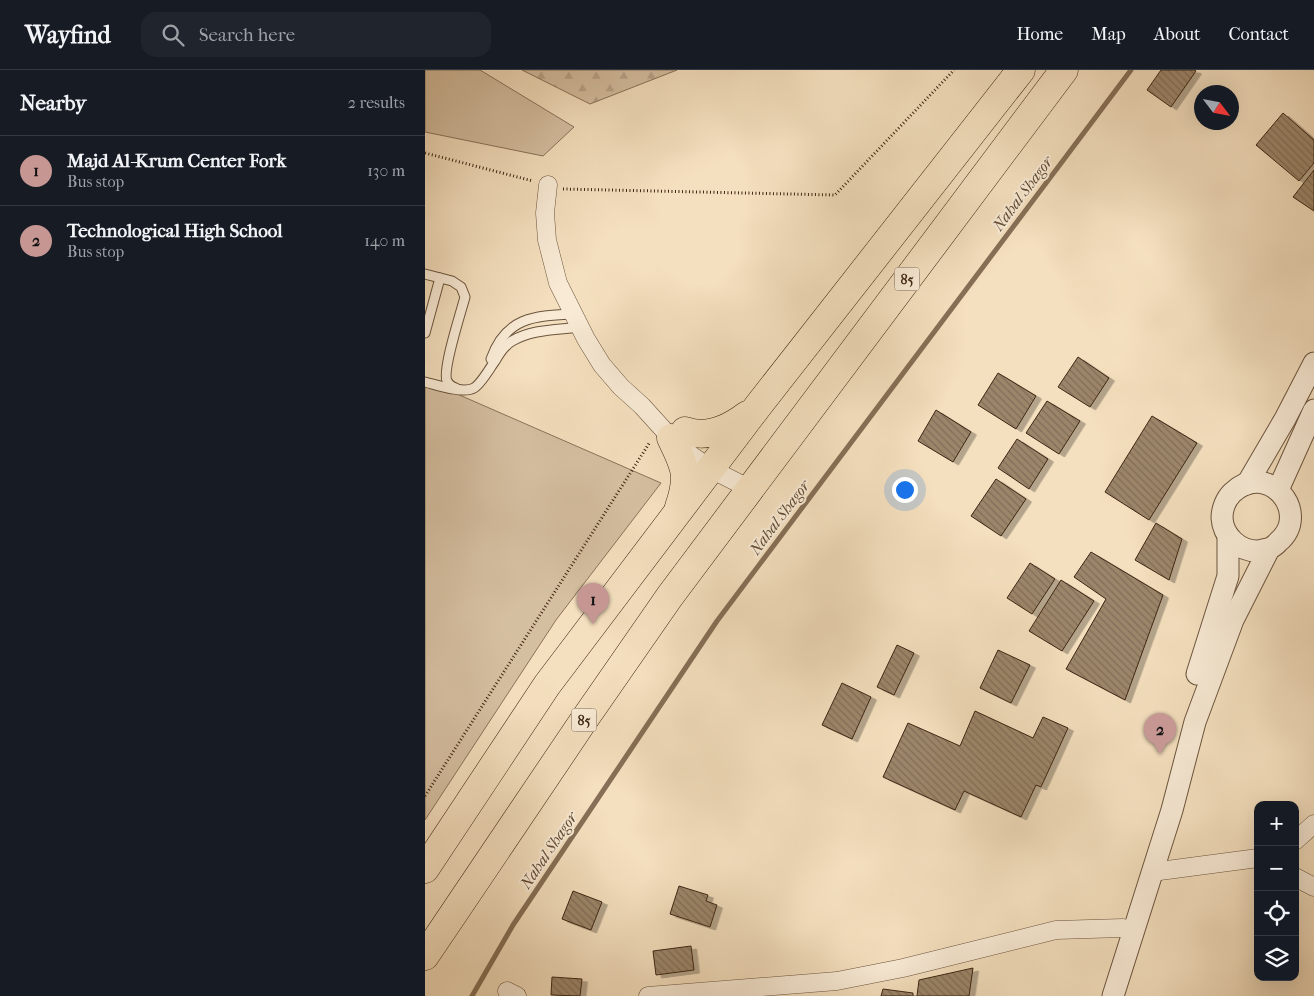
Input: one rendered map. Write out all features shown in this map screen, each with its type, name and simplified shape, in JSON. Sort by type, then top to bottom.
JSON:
[{"type":"highway","name":"85","points":[[425,870],[547,685],[758,406],[1021,70]]},
{"type":"highway","name":"85","points":[[425,956],[670,596],[1064,70]]},
{"type":"highway","points":[[677,514],[683,498],[686,474],[672,432],[700,434],[720,431],[729,427],[758,406]]},
{"type":"street","points":[[548,185],[545,213],[547,240],[558,283],[586,339],[602,365],[621,387],[672,432],[691,455],[716,463],[750,489]]},
{"type":"street","points":[[1247,484],[1285,419],[1314,363]]},
{"type":"street","points":[[642,406],[673,423],[672,432]]},
{"type":"street","points":[[1278,490],[1314,410]]},
{"type":"street","points":[[1101,996],[1161,807],[1181,721],[1215,622],[1228,576],[1228,536],[1222,516],[1224,505],[1237,488],[1257,482],[1268,484],[1278,490],[1286,499],[1290,510],[1290,522],[1286,533],[1279,542],[1269,549],[1257,551],[1245,549],[1228,536]]},
{"type":"street","points":[[1113,996],[1172,810],[1195,722],[1233,620],[1269,549]]},
{"type":"street","points":[[1299,837],[1314,824]]},
{"type":"street","points":[[1152,872],[1254,859]]},
{"type":"street","points":[[1299,879],[1314,887]]},
{"type":"street","points":[[648,996],[837,989],[903,968],[1056,930],[1123,928]]},
{"type":"lane","points":[[425,274],[452,281],[461,287],[465,297],[446,366],[446,380],[451,386],[463,391]]},
{"type":"lane","points":[[425,333],[440,278]]},
{"type":"lane","points":[[486,375],[495,349],[507,332],[521,322],[543,316],[577,320]]},
{"type":"lane","points":[[425,382],[463,391],[474,388],[510,342],[526,334],[544,331],[577,320]]},
{"type":"path","points":[[425,153],[564,190],[835,195],[954,70]]},
{"type":"path","points":[[425,796],[672,432]]},
{"type":"green space","points":[[425,70],[480,70],[574,127],[543,156],[425,132]]},
{"type":"green space","points":[[522,70],[677,70],[590,104]]},
{"type":"green space","points":[[425,380],[661,483],[556,620],[425,820]]},
{"type":"building","points":[[1161,70],[1196,71],[1171,107],[1147,90]]},
{"type":"building","points":[[1283,113],[1314,140],[1314,163],[1299,181],[1256,145]]},
{"type":"building","points":[[1314,170],[1314,211],[1293,197]]},
{"type":"building","points":[[1078,357],[1109,378],[1090,407],[1058,387]]},
{"type":"building","points":[[998,373],[1036,396],[1016,429],[978,405]]},
{"type":"building","points":[[1047,401],[1080,421],[1059,454],[1026,433]]},
{"type":"building","points":[[936,410],[971,432],[953,462],[918,441]]},
{"type":"building","points":[[1152,416],[1197,443],[1149,520],[1105,492]]},
{"type":"building","points":[[1017,439],[1048,459],[1029,489],[998,468]]},
{"type":"building","points":[[996,479],[1026,499],[1001,536],[971,516]]},
{"type":"building","points":[[1156,523],[1182,539],[1169,580],[1135,560]]},
{"type":"building","points":[[1091,552],[1163,595],[1125,700],[1066,669],[1106,599],[1074,577]]},
{"type":"building","points":[[1030,563],[1055,579],[1032,614],[1007,598]]},
{"type":"building","points":[[1061,580],[1094,601],[1062,651],[1029,631]]},
{"type":"building","points":[[897,645],[914,653],[894,695],[877,687]]},
{"type":"building","points":[[998,650],[1030,665],[1011,703],[980,688]]},
{"type":"building","points":[[842,683],[871,697],[852,739],[822,725]]},
{"type":"building","points":[[975,711],[1033,738],[1043,717],[1068,728],[1041,787],[1036,785],[1021,817],[964,791],[955,810],[883,777],[908,723],[960,746]]},
{"type":"building","points":[[679,886],[708,895],[706,901],[717,905],[710,927],[670,914]]},
{"type":"building","points":[[573,891],[602,902],[591,930],[562,919]]},
{"type":"building","points":[[691,946],[694,970],[656,975],[653,951]]},
{"type":"building","points":[[973,968],[969,996],[917,996],[919,980]]},
{"type":"building","points":[[552,977],[582,979],[580,996],[551,995]]},
{"type":"building","points":[[883,989],[913,993],[913,996],[881,996]]},
{"type":"waterway","name":"Nahal Shagor","points":[[472,996],[513,925],[717,621],[1131,70]]},
{"type":"place","name":"Majd Al-Krum Center Fork","points":[[593,624]]},
{"type":"place","name":"Technological High School","points":[[1160,754]]}]
